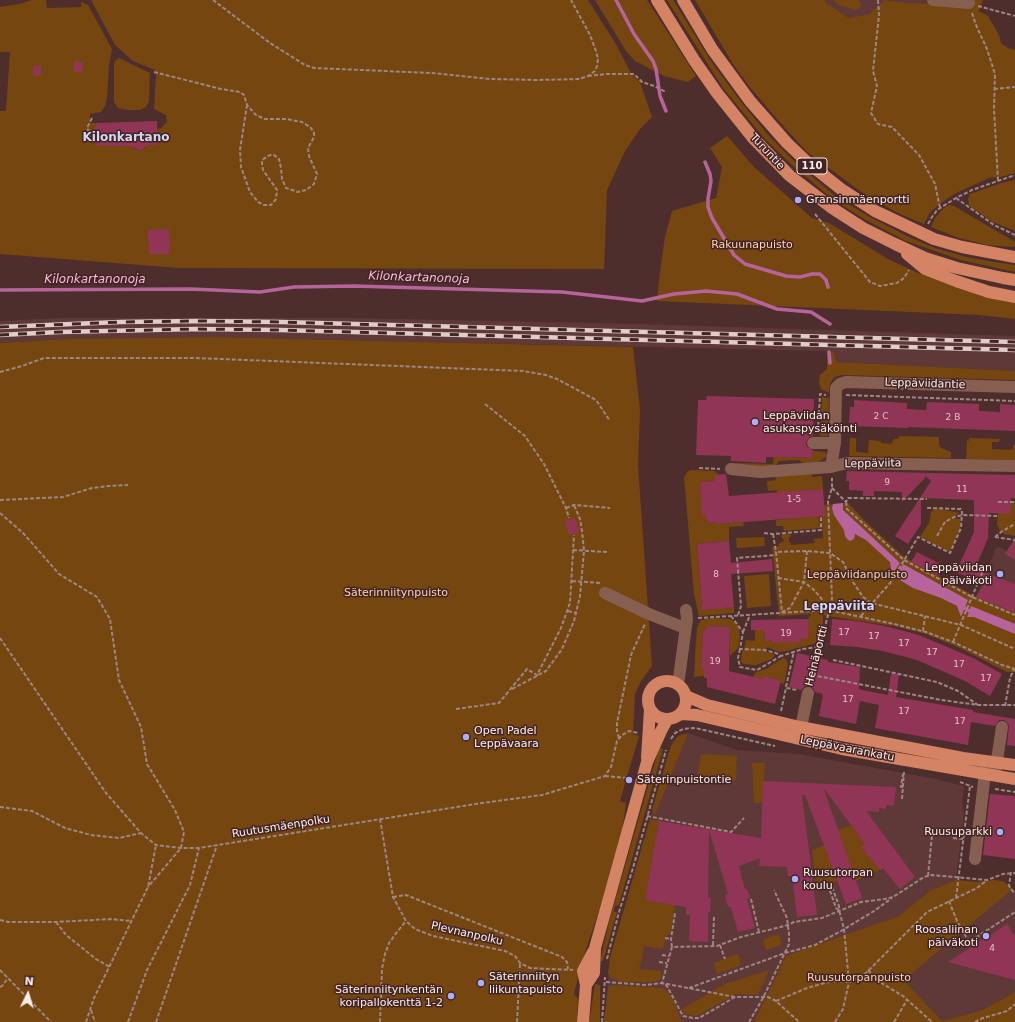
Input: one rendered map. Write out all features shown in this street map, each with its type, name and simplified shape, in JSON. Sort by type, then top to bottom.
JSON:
[{"type":"main road","name":"Turuntie","points":[[658,0],[694,60],[717,93],[753,138],[790,176],[832,208],[863,228],[925,258],[957,268],[1015,280]]},
{"type":"main road","name":"Turuntie","points":[[683,0],[712,49],[750,101],[787,143],[807,162],[841,189],[875,211],[934,239],[962,247],[1015,257]]},
{"type":"main road","points":[[895,244],[925,269],[989,292],[1015,297]]},
{"type":"main road","points":[[647,762],[650,709],[648,700],[649,694],[655,685],[668,681],[677,683],[683,689],[686,696],[686,706],[677,717],[667,720],[657,716],[650,709]]},
{"type":"main road","name":"Leppävaarankatu","points":[[686,696],[706,705],[799,733],[842,749],[1015,779]]},
{"type":"main road","name":"Leppävaarankatu","points":[[681,714],[1015,765]]},
{"type":"main road","points":[[583,1022],[586,985],[594,973],[595,948],[647,762],[667,720]]},
{"type":"street","points":[[933,0],[970,3]]},
{"type":"street","name":"Leppäviidantie","points":[[836,391],[840,384],[846,382],[1015,387]]},
{"type":"street","points":[[831,467],[835,443],[836,391]]},
{"type":"street","points":[[815,443],[835,443]]},
{"type":"street","name":"Leppäviita","points":[[731,469],[760,472],[831,467],[847,463],[1015,466]]},
{"type":"street","points":[[605,588],[649,614],[686,619],[679,678],[677,683]]},
{"type":"street","name":"Heinäportti","points":[[799,733],[808,693]]},
{"type":"street","points":[[975,859],[983,788],[990,775],[992,762],[1002,727]]},
{"type":"path","points":[[213,0],[270,43],[305,65],[314,68],[432,72],[490,79],[579,79],[588,76],[606,74],[634,74],[642,82],[666,92]]},
{"type":"path","points":[[571,0],[590,35],[598,59],[597,66],[588,76]]},
{"type":"path","points":[[878,0],[879,15],[874,71],[878,86],[871,113],[878,124],[892,126],[919,155],[935,184],[940,208]]},
{"type":"path","points":[[970,3],[1015,16]]},
{"type":"path","points":[[970,3],[976,25],[987,49],[995,74],[994,110],[998,181]]},
{"type":"path","points":[[154,72],[221,90],[240,92],[244,95],[247,105],[256,115],[265,119],[286,119],[302,122],[310,127],[314,132],[314,137],[308,148],[309,156],[317,174],[314,184],[306,190],[298,192],[286,188],[282,178],[279,159],[274,155],[270,155],[262,160],[262,164],[263,170],[277,190],[276,199],[271,205],[264,205],[258,202],[250,192],[242,168],[240,150],[247,105]]},
{"type":"path","points":[[994,89],[1015,87]]},
{"type":"path","points":[[92,118],[87,128],[92,132]]},
{"type":"path","points":[[928,224],[940,208],[956,198],[1015,175]]},
{"type":"path","points":[[956,198],[994,225],[1015,235]]},
{"type":"path","points":[[815,214],[870,282],[880,286],[897,283],[904,278],[909,270]]},
{"type":"path","points":[[0,372],[44,358],[196,358],[522,371],[546,375],[557,379],[596,400],[610,421]]},
{"type":"path","points":[[836,391],[1015,401]]},
{"type":"path","points":[[815,443],[820,394]]},
{"type":"path","points":[[485,404],[525,436],[544,464],[566,508],[569,518]]},
{"type":"path","name":"Heinäportti","points":[[808,693],[832,599],[828,501],[832,488],[831,467]]},
{"type":"path","points":[[699,468],[731,469]]},
{"type":"path","points":[[0,500],[9,498],[63,497],[92,488],[128,485]]},
{"type":"path","points":[[832,488],[846,502],[847,509],[904,560],[972,598],[1015,615]]},
{"type":"path","points":[[846,502],[848,498],[927,500]]},
{"type":"path","points":[[998,502],[1015,502]]},
{"type":"path","points":[[566,508],[574,505],[610,508]]},
{"type":"path","points":[[510,690],[546,671],[562,648],[576,613],[582,582],[584,550],[580,519],[574,505]]},
{"type":"path","points":[[861,616],[891,582],[918,537],[950,553],[962,528],[963,515],[961,509],[927,508]]},
{"type":"path","points":[[0,513],[22,533],[59,574],[97,597],[110,618],[119,680],[141,727],[147,764],[174,810],[184,832],[181,848],[148,887]]},
{"type":"path","points":[[937,536],[945,522],[954,517],[963,515],[997,516]]},
{"type":"path","points":[[764,533],[773,534],[821,530],[820,516]]},
{"type":"path","points":[[1015,524],[995,537],[1015,540]]},
{"type":"path","points":[[773,534],[782,612]]},
{"type":"path","points":[[538,675],[561,628],[567,611],[571,594],[574,535]]},
{"type":"path","points":[[574,550],[607,552]]},
{"type":"path","points":[[782,612],[790,608],[804,582],[807,550]]},
{"type":"path","points":[[776,552],[807,550],[830,553],[843,562],[852,582],[863,597],[871,603],[961,625],[1015,649]]},
{"type":"path","points":[[738,615],[741,606],[737,558],[776,555]]},
{"type":"path","points":[[953,642],[985,566]]},
{"type":"path","points":[[778,578],[804,582],[820,598],[828,610]]},
{"type":"path","points":[[572,582],[582,582],[605,588]]},
{"type":"path","points":[[686,619],[828,610],[861,616],[923,631],[953,642],[1002,665],[1015,669],[1010,678],[1005,706]]},
{"type":"path","points":[[567,611],[576,613]]},
{"type":"path","points":[[619,738],[617,722],[631,655],[649,614]]},
{"type":"path","points":[[750,615],[744,632],[738,658],[740,667],[757,670],[781,656],[803,649],[819,647]]},
{"type":"path","points":[[731,616],[744,632]]},
{"type":"path","points":[[923,631],[926,616]]},
{"type":"path","points":[[0,638],[106,793],[141,833],[156,845],[148,887],[94,998],[86,1022]]},
{"type":"path","points":[[740,649],[764,650],[781,656]]},
{"type":"path","points":[[781,711],[794,652]]},
{"type":"path","points":[[833,660],[938,682],[958,691],[980,705]]},
{"type":"path","points":[[456,709],[499,703],[527,669],[538,675]]},
{"type":"path","points":[[812,675],[889,691],[980,705],[1015,705]]},
{"type":"path","points":[[786,688],[808,693]]},
{"type":"path","points":[[669,741],[675,733],[683,729],[695,728],[776,746]]},
{"type":"path","points":[[627,778],[605,776],[611,767],[617,741],[622,735],[629,731],[634,732]]},
{"type":"path","points":[[606,963],[619,912],[668,746]]},
{"type":"path","points":[[902,799],[903,773],[911,773]]},
{"type":"path","name":"Ruutusmäenpolku","points":[[156,845],[181,848],[199,848],[482,803],[542,795],[605,776]]},
{"type":"path","points":[[953,780],[970,786],[1015,792]]},
{"type":"path","points":[[956,898],[970,786]]},
{"type":"path","points":[[0,807],[32,811],[65,828],[91,835],[119,838],[141,833]]},
{"type":"path","points":[[648,816],[731,832],[744,818]]},
{"type":"path","name":"Plevnanpolku","points":[[380,819],[393,897],[406,921],[415,929],[433,936],[505,951],[515,956],[520,963],[530,968],[568,969],[594,973]]},
{"type":"path","points":[[928,876],[932,835]]},
{"type":"path","points":[[953,838],[963,839]]},
{"type":"path","points":[[156,1022],[217,845]]},
{"type":"path","points":[[128,1022],[147,970],[190,885],[199,848]]},
{"type":"path","points":[[1011,872],[1009,886],[1015,894]]},
{"type":"path","points":[[776,1001],[807,988],[832,981],[849,982],[864,974],[927,912],[976,888],[987,880],[1011,872],[1015,873]]},
{"type":"path","points":[[688,988],[785,953],[815,945],[874,911],[924,877],[932,875],[987,880]]},
{"type":"path","points":[[831,884],[839,906],[844,929],[849,982],[843,1009],[834,1022]]},
{"type":"path","points":[[828,886],[836,908],[839,910]]},
{"type":"path","points":[[749,1022],[763,998],[789,944],[787,918],[774,890]]},
{"type":"path","points":[[393,897],[406,895],[562,957],[567,962],[568,969]]},
{"type":"path","points":[[672,947],[720,945],[794,922],[822,918],[861,902],[893,897]]},
{"type":"path","points":[[751,899],[759,932]]},
{"type":"path","points":[[949,901],[957,921],[969,942],[1015,912]]},
{"type":"path","points":[[662,983],[672,947],[671,939],[676,913]]},
{"type":"path","points":[[713,946],[714,916]]},
{"type":"path","points":[[0,920],[8,922],[56,922],[110,919],[132,921]]},
{"type":"path","points":[[380,1022],[385,954],[389,943],[406,921]]},
{"type":"path","points":[[56,922],[66,935],[96,959],[110,967]]},
{"type":"path","points":[[665,938],[671,939]]},
{"type":"path","points":[[720,945],[725,959]]},
{"type":"path","points":[[662,955],[669,956]]},
{"type":"path","points":[[659,962],[667,963]]},
{"type":"path","points":[[517,1022],[520,963]]},
{"type":"path","points":[[0,970],[52,1022]]},
{"type":"path","points":[[868,970],[878,981],[907,1000],[932,1022]]},
{"type":"path","points":[[594,973],[606,982],[646,985],[662,983],[736,997],[768,997],[776,1001],[798,1021]]},
{"type":"path","points":[[0,987],[8,978]]},
{"type":"path","points":[[602,1022],[606,982]]},
{"type":"path","points":[[662,983],[667,986],[683,1016],[699,1018],[736,997]]},
{"type":"path","points":[[382,985],[392,986]]},
{"type":"path","points":[[894,1022],[907,1000]]},
{"type":"path","points":[[975,1022],[980,1019],[1007,1011],[1015,1004]]},
{"type":"path","points":[[91,1010],[95,1022]]},
{"type":"path","points":[[699,1018],[700,1022]]},
{"type":"shaded area","points":[[825,0],[886,0],[869,14],[849,18],[825,2]]},
{"type":"shaded area","points":[[886,0],[951,0],[953,4],[908,3]]},
{"type":"shaded area","points":[[60,318],[351,318],[640,324],[1015,336],[1015,371],[836,362],[834,352],[823,351],[213,337],[66,339],[0,343],[0,321]]},
{"type":"shaded area","points":[[843,503],[843,510],[900,563],[894,572],[891,569],[890,562],[866,540],[855,534],[854,539],[850,541],[845,536],[844,530],[834,515],[832,508],[833,504]]},
{"type":"shaded area","name":"Leppäviidan päiväkoti","points":[[1015,545],[1015,613],[976,597],[996,548],[999,547],[1007,551],[1010,546],[1013,548]]},
{"type":"shaded area","points":[[903,564],[968,600],[961,617],[957,606],[941,598],[913,588],[895,577]]},
{"type":"shaded area","points":[[971,606],[1015,624],[1015,634],[974,617],[967,617]]},
{"type":"shaded area","name":"Ruusutorpan koulu","points":[[688,733],[737,750],[798,754],[931,778],[964,786],[962,803],[964,814],[956,880],[931,890],[899,916],[807,949],[763,1005],[754,1022],[604,1022],[610,958],[668,755],[674,740],[682,734]]},
{"type":"shaded area","name":"Roosaliinan päiväkoti","points":[[1013,889],[1015,892],[1015,992],[982,1010],[942,1021],[904,980]]},
{"type":"green space","points":[[32,0],[46,0],[47,8],[81,7],[81,2],[88,5],[112,49],[109,65],[107,98],[105,106],[101,112],[90,114],[90,123],[96,123],[97,131],[91,137],[93,139],[97,139],[97,146],[134,146],[134,148],[141,151],[145,148],[145,145],[157,145],[157,129],[161,128],[167,122],[166,115],[154,109],[155,70],[133,61],[115,45],[91,0],[588,0],[617,46],[632,75],[640,82],[652,117],[640,129],[625,151],[607,190],[604,269],[179,268],[0,254],[0,111],[6,111],[10,52],[0,52],[0,7]]},
{"type":"green space","points":[[595,0],[647,0],[696,76],[688,82],[664,76],[635,61],[626,51]]},
{"type":"green space","points":[[667,0],[673,0],[711,61],[741,102],[769,136],[795,162],[834,195],[868,216],[909,237],[935,248],[966,257],[1015,265],[1015,272],[961,260],[906,241],[864,219],[831,198],[790,163],[764,138],[723,88]]},
{"type":"green space","points":[[695,0],[825,0],[825,2],[849,18],[869,14],[885,0],[908,3],[953,4],[951,0],[983,0],[979,11],[988,16],[999,35],[1001,43],[1008,48],[1015,50],[1015,173],[1001,177],[989,178],[954,194],[937,206],[929,214],[924,224],[900,214],[867,196],[807,152],[749,86],[733,64]]},
{"type":"green space","points":[[833,0],[858,0],[861,4],[859,9],[855,10],[839,5]]},
{"type":"green space","points":[[119,58],[150,73],[149,101],[146,107],[140,110],[118,108],[114,102],[114,65],[115,61]]},
{"type":"green space","name":"Rakuunapuisto","points":[[727,136],[754,167],[812,218],[829,223],[888,259],[918,273],[1015,302],[1015,319],[980,315],[657,301],[665,237],[672,211],[716,198],[722,167],[710,148]]},
{"type":"green space","points":[[1015,180],[1015,231],[993,222],[969,206],[968,199],[970,194],[1001,183]]},
{"type":"green space","points":[[949,205],[954,206],[1015,242],[1015,246],[987,245],[956,237],[931,227],[935,218],[944,208]]},
{"type":"green space","name":"Säterinniitynpuisto","points":[[213,337],[633,347],[640,409],[638,465],[652,666],[641,681],[635,694],[633,734],[639,736],[620,801],[626,803],[621,839],[581,965],[574,994],[578,999],[577,1022],[0,1022],[0,343],[66,339]]},
{"type":"green space","points":[[827,352],[834,352],[836,362],[1015,371],[1015,380],[842,375],[834,377],[830,384],[829,392],[827,392],[821,389],[819,382],[820,375],[827,369]]},
{"type":"green space","points":[[822,397],[829,398],[828,436],[820,436]]},
{"type":"green space","points":[[899,436],[939,437],[939,445],[941,448],[951,452],[951,458],[849,456],[850,438],[856,438],[856,452],[868,453],[869,440],[891,444],[894,439],[898,439]]},
{"type":"green space","points":[[969,438],[1000,439],[999,442],[992,442],[992,449],[1013,450],[1013,445],[1015,445],[1015,460],[966,459],[967,440],[969,441]]},
{"type":"green space","points":[[813,451],[825,452],[827,456],[817,463],[804,464],[799,460],[779,461],[775,466],[764,467],[732,463],[773,464],[774,457],[812,458]]},
{"type":"green space","points":[[688,471],[714,471],[719,475],[715,481],[700,482],[703,515],[706,515],[707,523],[718,522],[718,524],[743,522],[744,526],[729,527],[729,541],[697,544],[702,609],[734,607],[734,613],[699,616],[694,594],[684,477]]},
{"type":"green space","points":[[812,474],[812,477],[822,476],[823,489],[777,493],[777,490],[768,491],[767,481],[776,480],[775,476]]},
{"type":"green space","points":[[1011,502],[1015,503],[1015,536],[1004,534],[999,529],[997,524],[999,504]]},
{"type":"green space","name":"Leppäviidanpuisto","points":[[848,503],[904,557],[976,597],[1015,613],[1015,672],[1007,672],[958,647],[926,634],[894,626],[822,615],[823,623],[817,643],[779,652],[767,647],[766,652],[774,654],[772,659],[756,665],[743,664],[741,661],[742,651],[744,650],[746,640],[755,641],[755,630],[764,630],[765,640],[802,641],[801,638],[808,638],[808,619],[811,614],[779,616],[772,547],[779,546],[778,544],[784,541],[781,536],[783,534],[789,534],[791,536],[789,537],[789,542],[791,545],[815,543],[814,539],[823,538],[822,516],[824,505]]},
{"type":"green space","points":[[935,509],[960,513],[953,517],[960,519],[961,525],[950,552],[920,537],[929,523],[931,512]]},
{"type":"green space","points":[[819,516],[820,528],[784,531],[783,526],[776,526],[776,520]]},
{"type":"green space","points":[[764,537],[765,546],[737,548],[736,538]]},
{"type":"green space","points":[[769,574],[771,606],[747,608],[744,576]]},
{"type":"green space","points":[[713,618],[730,619],[739,627],[740,638],[738,648],[730,656],[730,627],[707,626],[706,631],[703,630],[701,669],[704,669],[704,676],[694,677],[697,628],[701,620]]},
{"type":"green space","points":[[783,658],[786,659],[788,664],[784,684],[780,683],[781,680],[763,676],[762,679],[753,677],[756,672],[766,669]]},
{"type":"green space","points":[[688,733],[655,815],[652,810],[671,746],[678,736]]},
{"type":"green space","points":[[659,748],[663,749],[619,905],[615,906],[614,912],[617,912],[603,961],[600,961],[609,922]]},
{"type":"green space","points":[[701,754],[737,756],[736,780],[697,778]]},
{"type":"green space","points":[[752,763],[765,763],[762,803],[754,803]]},
{"type":"green space","points":[[650,820],[659,821],[645,900],[675,905],[670,935],[666,935],[663,949],[644,946],[640,964],[639,969],[661,971],[660,980],[653,982],[621,982],[610,977],[608,973],[610,958]]},
{"type":"green space","points":[[851,825],[865,844],[862,847],[880,870],[856,881],[838,830]]},
{"type":"green space","points":[[824,845],[837,881],[817,890],[812,850]]},
{"type":"green space","name":"Ruusutorpanpuisto","points":[[956,880],[978,882],[993,880],[1003,881],[1013,889],[904,980],[942,1021],[982,1010],[1015,992],[1015,1022],[754,1022],[786,956],[899,916],[931,890]]},
{"type":"green space","points":[[779,934],[782,945],[766,950],[763,939]]},
{"type":"green space","points":[[738,954],[741,965],[717,974],[714,963]]},
{"type":"green space","points":[[769,970],[758,995],[736,994],[697,1016],[685,1014],[682,1009],[725,984]]},
{"type":"green space","points":[[595,984],[600,985],[600,1022],[589,1022]]},
{"type":"green space","points":[[609,986],[663,988],[672,998],[682,1022],[604,1022],[608,990]]},
{"type":"building","points":[[74,61],[83,62],[82,72],[74,72]]},
{"type":"building","points":[[41,65],[41,76],[33,76],[33,66]]},
{"type":"building","points":[[157,121],[157,145],[147,145],[141,151],[132,146],[97,146],[97,142],[91,137],[91,133],[96,127],[96,123]]},
{"type":"building","points":[[169,229],[170,254],[149,254],[148,230]]},
{"type":"building","name":"Leppäviidan asukaspysäköinti","points":[[707,396],[814,399],[813,436],[809,437],[806,443],[807,447],[813,450],[812,458],[766,457],[766,463],[731,461],[731,456],[696,455],[698,400],[706,400]]},
{"type":"building","points":[[854,400],[907,403],[907,409],[926,410],[927,402],[979,404],[979,411],[1000,412],[1000,404],[1015,405],[1015,431],[851,426],[851,423],[849,423],[850,407],[854,407]]},
{"type":"building","points":[[847,471],[1015,475],[1015,498],[1011,498],[1010,514],[989,513],[988,538],[975,569],[1015,584],[1015,613],[976,597],[984,584],[956,572],[974,532],[974,500],[921,498],[921,524],[908,544],[895,536],[931,481],[925,476],[925,478],[902,502],[902,492],[874,491],[874,496],[863,496],[863,491],[849,490],[849,481],[846,481]]},
{"type":"building","points":[[726,474],[729,496],[823,489],[825,516],[718,524],[718,522],[707,523],[706,515],[702,516],[700,482],[715,481],[715,475]]},
{"type":"building","points":[[575,518],[579,532],[569,535],[565,521]]},
{"type":"building","points":[[1015,538],[1015,560],[1005,554]]},
{"type":"building","points":[[729,541],[731,563],[772,559],[773,571],[731,574],[734,607],[702,610],[697,544]]},
{"type":"building","points":[[917,552],[944,566],[939,576],[911,562]]},
{"type":"building","points":[[808,619],[808,638],[801,638],[802,642],[772,643],[772,640],[765,641],[764,630],[751,630],[751,620]]},
{"type":"building","points":[[832,619],[857,621],[885,626],[919,635],[973,658],[1002,674],[990,696],[965,681],[917,660],[883,651],[830,645]]},
{"type":"building","points":[[707,626],[730,627],[729,671],[762,679],[763,676],[781,680],[775,704],[707,687],[707,678],[704,678],[704,669],[701,669],[703,630],[706,631]]},
{"type":"building","points":[[797,653],[828,660],[828,662],[860,667],[859,689],[862,690],[888,695],[891,673],[899,674],[896,697],[973,710],[973,712],[1015,719],[1015,746],[1007,745],[1009,725],[1004,720],[999,720],[995,726],[971,722],[968,745],[875,728],[879,705],[860,701],[856,724],[819,716],[823,694],[815,692],[813,688],[809,686],[805,686],[801,690],[789,687]]},
{"type":"building","points":[[763,781],[896,787],[894,806],[886,805],[886,809],[879,808],[879,812],[866,811],[915,877],[900,889],[883,868],[880,870],[861,847],[865,844],[823,787],[862,898],[846,904],[805,795],[802,795],[817,915],[797,917],[792,876],[788,876],[787,867],[759,866],[760,858],[739,866],[745,890],[747,889],[750,898],[747,899],[755,928],[738,932],[731,907],[728,907],[725,895],[728,894],[709,830],[708,898],[711,898],[710,912],[708,912],[708,942],[689,941],[690,915],[686,915],[686,907],[645,900],[659,821],[761,838]]},
{"type":"building","name":"Ruusuparkki","points":[[990,794],[1015,796],[1015,859],[983,855]]},
{"type":"building","points":[[1007,924],[1015,937],[1015,980],[948,962]]},
{"type":"waterway","points":[[616,0],[634,34],[653,61],[656,69],[660,96],[666,111]]},
{"type":"waterway","points":[[705,162],[711,181],[708,207],[712,218],[734,255],[745,264],[786,276],[800,277],[820,274],[826,280],[828,287]]},
{"type":"waterway","name":"Kilonkartanonoja","points":[[0,290],[190,289],[260,292],[294,287],[354,286],[562,292],[642,301],[674,294],[706,291],[737,294],[777,309],[811,312],[830,324]]},
{"type":"waterway","points":[[829,352],[830,363]]},
{"type":"waterway","points":[[961,606],[973,613]]},
{"type":"railway","points":[[0,327],[120,322],[281,322],[1015,342]]},
{"type":"railway","points":[[0,335],[196,329],[280,330],[1015,350]]},
{"type":"place","name":"Gransinmäenportti","points":[[798,200]]},
{"type":"place","name":"Leppäviidan asukaspysäköinti","points":[[755,422]]},
{"type":"place","name":"Leppäviidan päiväkoti","points":[[1000,574]]},
{"type":"place","name":"Open Padel Leppävaara","points":[[466,737]]},
{"type":"place","name":"Säterinpuistontie","points":[[629,780]]},
{"type":"place","name":"Ruusuparkki","points":[[1000,832]]},
{"type":"place","name":"Ruusutorpan koulu","points":[[795,879]]},
{"type":"place","name":"Roosaliinan päiväkoti","points":[[986,936]]},
{"type":"place","name":"Säterinniityn liikuntapuisto","points":[[481,983]]},
{"type":"place","name":"Säterinniitynkentän koripallokenttä 1-2","points":[[451,996]]},
{"type":"district","name":"Kilonkartano","points":[[126,138]]},
{"type":"district","name":"Leppäviita","points":[[839,607]]}]
